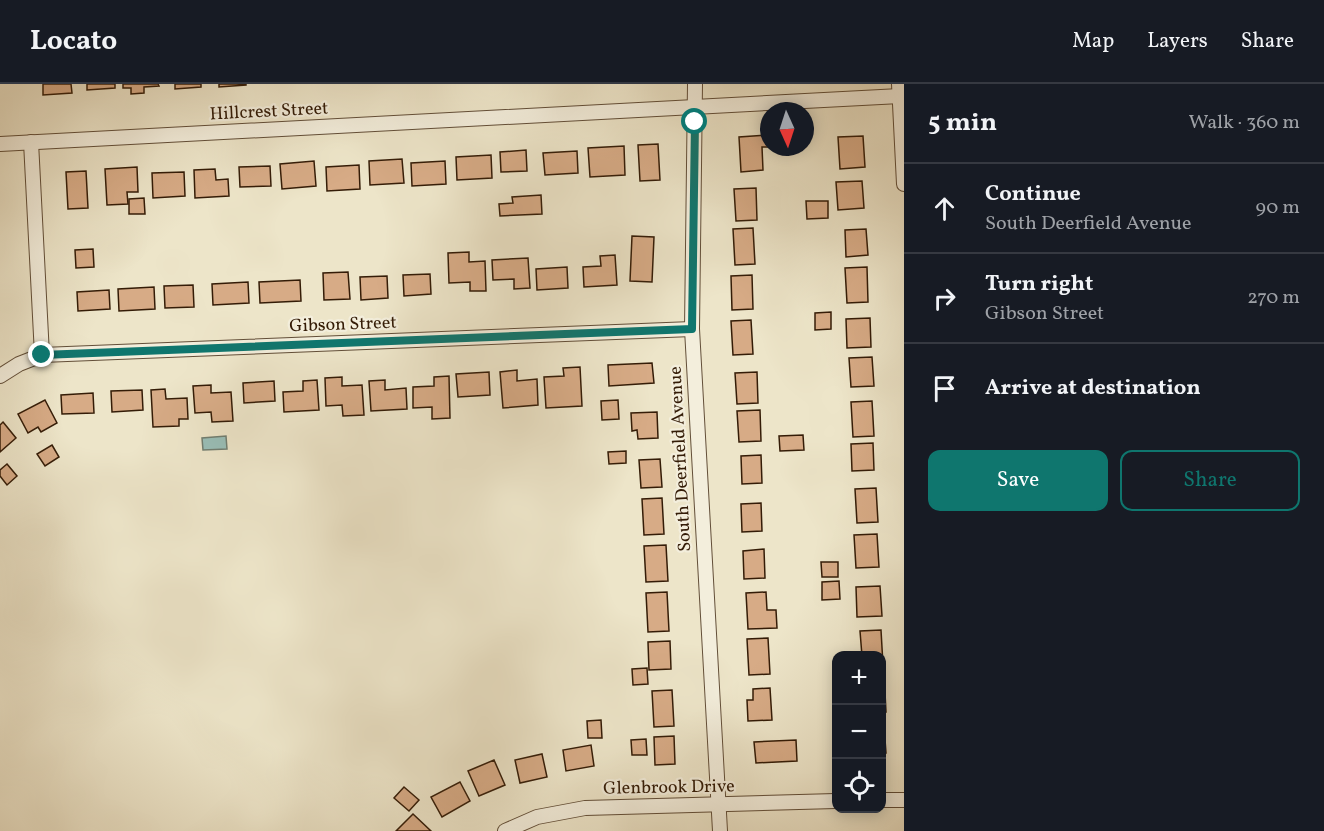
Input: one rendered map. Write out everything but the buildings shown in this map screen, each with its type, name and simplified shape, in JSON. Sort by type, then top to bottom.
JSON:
[{"type":"street","name":"South Deerfield Avenue","points":[[695,84],[692,329],[720,831]]},
{"type":"street","name":"Hillcrest Street","points":[[0,144],[695,107],[900,90]]},
{"type":"street","points":[[900,90],[904,183]]},
{"type":"street","points":[[31,142],[42,355]]},
{"type":"street","name":"Gibson Street","points":[[0,376],[19,364],[42,355],[692,329]]},
{"type":"street","points":[[886,800],[904,800]]},
{"type":"street","name":"Glenbrook Drive","points":[[505,831],[537,817],[585,808],[832,801]]},
{"type":"water","points":[[226,436],[227,449],[203,450],[202,438]]},
{"type":"route","points":[[42,355],[692,329],[695,122]]}]
